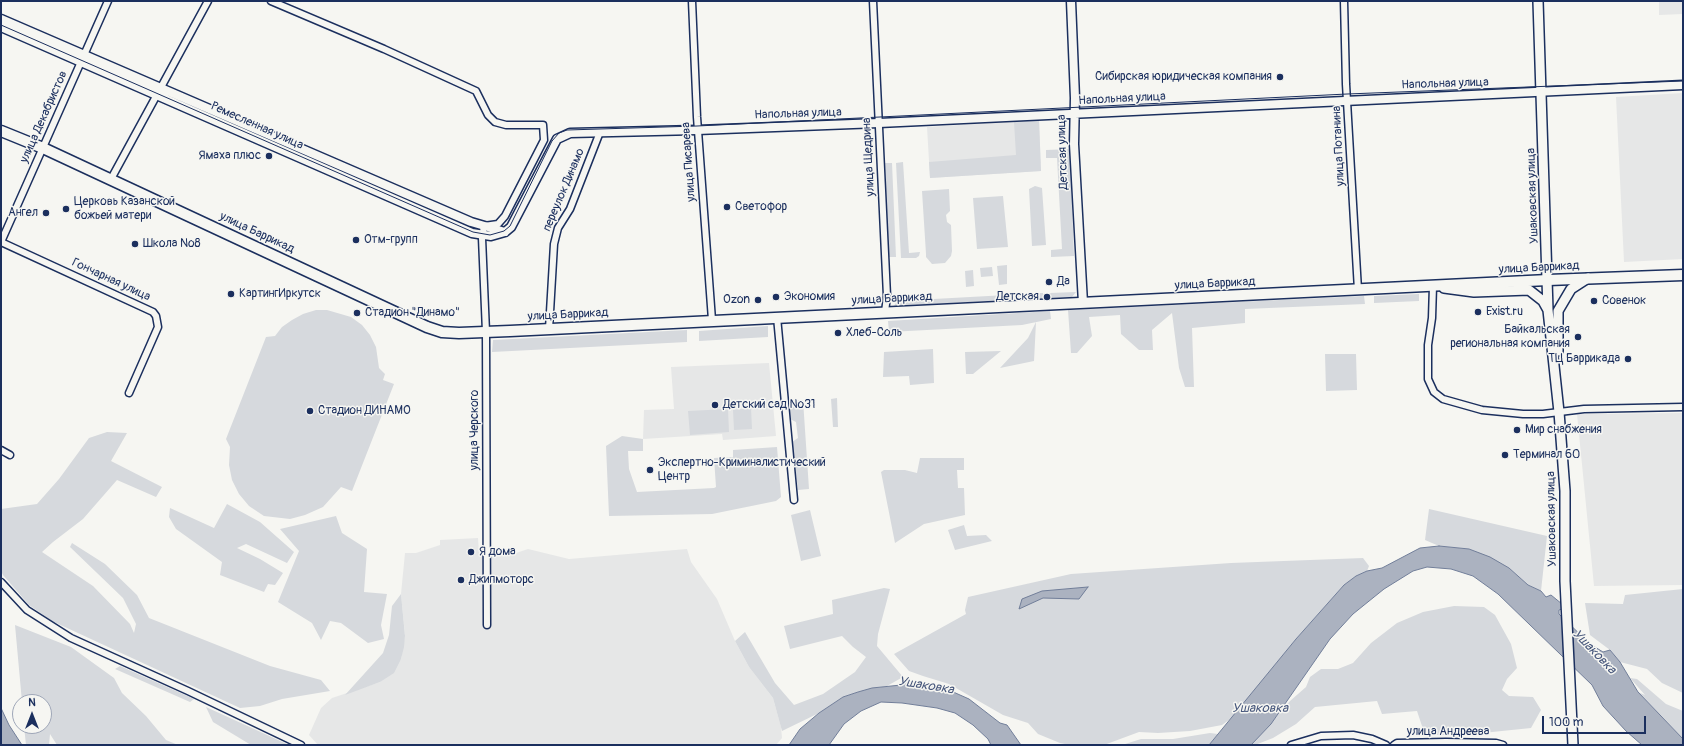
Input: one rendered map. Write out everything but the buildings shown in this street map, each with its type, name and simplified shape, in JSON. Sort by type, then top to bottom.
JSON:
[{"type":"main road","name":"Ушаковская улица","points":[[1538,1],[1548,310],[1559,412],[1565,491],[1565,580],[1573,745]]},
{"type":"main road","name":"улица Баррикад","points":[[1,131],[43,148],[111,179],[427,327],[448,332],[486,332],[1588,278],[1683,275]]},
{"type":"main road","points":[[1559,412],[1558,311],[1571,289],[1588,278]]},
{"type":"main road","points":[[1433,286],[1474,292],[1529,290],[1543,301],[1548,310]]},
{"type":"street","name":"улица Декабристов","points":[[1,242],[108,1]]},
{"type":"street","points":[[111,179],[208,1]]},
{"type":"street","points":[[271,1],[384,49],[476,91],[488,115],[495,122],[506,125],[543,125],[544,140],[505,216],[498,224],[484,226]]},
{"type":"street","name":"улица Писарева","points":[[692,1],[697,130],[712,320]]},
{"type":"street","name":"улица Щедрина","points":[[873,1],[887,300],[885,312]]},
{"type":"street","name":"Детская улица","points":[[1071,1],[1075,98],[1074,113],[1083,303]]},
{"type":"street","name":"улица Потанина","points":[[1344,1],[1347,101],[1358,290]]},
{"type":"street","name":"Ремесленная улица","points":[[1,19],[83,58],[159,91],[484,226],[505,232]]},
{"type":"street","name":"Ремесленная улица","points":[[1,27],[83,58]]},
{"type":"street","name":"Напольная улица","points":[[505,232],[515,221],[557,139],[570,133],[697,130],[1683,85]]},
{"type":"street","name":"Ремесленная улица","points":[[159,91],[472,233],[482,236],[499,235],[505,232]]},
{"type":"street","name":"переулок Динамо","points":[[549,329],[554,244],[558,228],[570,209],[600,132]]},
{"type":"street","name":"улица Черского","points":[[484,226],[482,246],[486,332],[487,625]]},
{"type":"street","name":"Гончарная улица","points":[[1,242],[153,312],[156,316],[158,327],[129,394]]},
{"type":"street","points":[[1433,286],[1432,318],[1428,345],[1427,370],[1428,379],[1434,392],[1443,399],[1482,410],[1522,414],[1584,409],[1683,406]]},
{"type":"street","points":[[777,317],[794,500]]},
{"type":"street","points":[[1,450],[10,455]]},
{"type":"street","points":[[1,582],[27,610],[70,638],[188,691],[301,745]]},
{"type":"street","points":[[1291,745],[1321,736],[1353,735],[1372,739],[1386,745]]},
{"type":"street","name":"улица Андреева","points":[[1394,745],[1397,743],[1446,742],[1496,743],[1503,745]]},
{"type":"shaded area","points":[[1659,1],[1683,1],[1683,14],[1659,15]]},
{"type":"shaded area","points":[[1683,93],[1683,259],[1624,262],[1616,97]]},
{"type":"shaded area","points":[[1039,120],[1041,171],[930,178],[927,127]]},
{"type":"shaded area","points":[[1039,120],[1041,171],[930,178],[929,162],[1016,155],[1014,122]]},
{"type":"shaded area","points":[[1070,149],[1074,256],[1051,257],[1051,250],[1062,249],[1057,158],[1046,158],[1046,150]]},
{"type":"shaded area","points":[[903,162],[909,253],[920,252],[919,256],[916,258],[901,258],[896,163]]},
{"type":"shaded area","points":[[885,163],[892,163],[896,257],[889,257],[887,254]]},
{"type":"shaded area","points":[[1035,186],[1042,188],[1046,245],[1032,246],[1029,189]]},
{"type":"shaded area","points":[[949,189],[950,211],[946,215],[947,222],[951,225],[951,256],[945,263],[932,264],[926,257],[922,191]]},
{"type":"shaded area","points":[[1003,196],[1008,247],[977,249],[973,198]]},
{"type":"shaded area","points":[[1007,265],[1007,284],[999,285],[997,266]]},
{"type":"shaded area","points":[[992,267],[993,276],[981,277],[980,268]]},
{"type":"shaded area","points":[[973,270],[974,286],[966,287],[965,271]]},
{"type":"shaded area","points":[[1076,292],[1072,297],[1051,298],[1050,293]]},
{"type":"shaded area","points":[[1030,293],[1043,293],[1043,298],[1030,299]]},
{"type":"shaded area","points":[[1025,294],[1025,299],[894,306],[897,301]]},
{"type":"shaded area","points":[[1419,294],[1419,301],[1374,303],[1374,296]]},
{"type":"shaded area","points":[[1364,296],[1365,304],[1245,309],[1245,323],[1192,328],[1194,387],[1185,387],[1179,368],[1172,313],[1152,330],[1153,350],[1139,350],[1121,334],[1120,315],[1089,317],[1092,336],[1077,353],[1071,353],[1068,310]]},
{"type":"shaded area","name":"Стадион ДИНАМО","points":[[316,310],[327,310],[351,317],[362,325],[370,335],[376,347],[379,368],[385,374],[383,380],[394,384],[352,491],[341,487],[323,507],[305,515],[290,519],[264,516],[249,506],[239,494],[232,480],[229,465],[230,447],[226,439],[266,337],[275,336],[282,327],[292,320],[303,314]]},
{"type":"shaded area","points":[[1050,311],[1051,319],[1022,325],[889,332],[888,321]]},
{"type":"shaded area","points":[[1036,322],[1034,361],[1000,368],[1028,338]]},
{"type":"shaded area","points":[[768,326],[768,337],[699,341],[699,331]]},
{"type":"shaded area","points":[[687,330],[687,342],[492,352],[493,340]]},
{"type":"shaded area","points":[[933,349],[934,383],[910,385],[909,376],[883,377],[884,352]]},
{"type":"shaded area","points":[[1001,351],[973,374],[966,374],[965,352]]},
{"type":"shaded area","points":[[1325,354],[1356,354],[1357,390],[1326,391]]},
{"type":"shaded area","points":[[769,363],[776,436],[723,440],[722,434],[643,439],[644,410],[674,409],[671,367]]},
{"type":"shaded area","points":[[837,398],[838,427],[833,427],[831,399]]},
{"type":"shaded area","points":[[789,400],[803,400],[809,489],[798,490],[792,442],[798,438],[796,422],[790,419]]},
{"type":"shaded area","points":[[751,408],[752,429],[734,430],[733,410]]},
{"type":"shaded area","points":[[728,409],[729,432],[690,435],[688,411]]},
{"type":"shaded area","points":[[1683,413],[1683,585],[1594,586],[1577,414]]},
{"type":"shaded area","points":[[107,432],[127,433],[111,461],[162,487],[156,497],[117,480],[83,519],[42,552],[93,586],[130,624],[134,633],[136,624],[123,598],[70,547],[72,543],[105,564],[137,595],[149,618],[270,666],[321,680],[330,691],[282,699],[260,706],[240,708],[52,621],[29,605],[3,575],[1,571],[1,509],[37,504],[59,479],[89,438]]},
{"type":"shaded area","points":[[622,436],[643,439],[643,451],[628,451],[629,469],[637,492],[714,488],[716,487],[714,458],[733,457],[733,450],[777,447],[781,497],[776,501],[712,514],[609,516],[606,446]]},
{"type":"shaded area","points":[[920,458],[964,458],[964,470],[957,470],[958,488],[964,488],[965,515],[924,524],[895,543],[881,472],[884,470],[905,470],[917,473]]},
{"type":"shaded area","points":[[227,504],[260,522],[294,552],[287,563],[246,544],[237,548],[260,559],[283,573],[275,585],[268,584],[264,592],[220,575],[222,562],[176,529],[169,517],[170,508],[214,528]]},
{"type":"shaded area","points":[[1429,509],[1547,536],[1541,591],[1528,585],[1509,568],[1469,549],[1439,546],[1425,540]]},
{"type":"shaded area","points":[[810,510],[821,556],[801,561],[791,515]]},
{"type":"shaded area","points":[[336,516],[342,533],[367,549],[364,592],[387,594],[381,625],[384,639],[368,643],[341,623],[330,621],[321,640],[312,623],[278,602],[299,551],[280,529]]},
{"type":"shaded area","points":[[964,525],[967,536],[986,535],[992,541],[955,550],[948,530]]},
{"type":"shaded area","points":[[478,538],[479,553],[516,553],[528,549],[569,559],[687,549],[691,562],[717,599],[735,641],[749,667],[773,698],[781,727],[782,738],[776,745],[318,745],[309,735],[321,708],[332,698],[380,682],[401,659],[405,635],[401,594],[405,553],[416,553],[440,545],[440,540]]},
{"type":"shaded area","points":[[1363,558],[1369,566],[1367,571],[1356,576],[1344,585],[1296,639],[1233,717],[1222,725],[1190,731],[1158,733],[1139,732],[1104,745],[1070,745],[1060,743],[1038,734],[1028,723],[1003,715],[949,684],[909,671],[894,654],[966,614],[965,610],[968,597],[1071,574],[1231,563]]},
{"type":"shaded area","points":[[884,588],[890,589],[878,634],[877,646],[903,677],[887,686],[858,692],[843,697],[819,713],[782,731],[773,698],[749,667],[735,641],[745,632],[775,683],[794,705],[823,694],[855,672],[866,657],[842,636],[790,649],[784,626],[833,614],[832,600]]},
{"type":"shaded area","points":[[1683,589],[1683,693],[1662,683],[1647,669],[1620,662],[1610,650],[1590,635],[1585,603],[1623,604],[1625,595]]},
{"type":"shaded area","points":[[401,594],[405,636],[401,659],[394,673],[380,682],[345,695],[383,653],[389,635],[392,606]]},
{"type":"shaded area","points":[[1454,606],[1484,607],[1495,615],[1511,644],[1517,668],[1507,679],[1502,690],[1509,696],[1533,697],[1541,710],[1531,728],[1463,735],[1425,735],[1417,711],[1382,714],[1377,701],[1315,707],[1296,724],[1273,738],[1255,745],[1251,745],[1290,701],[1306,687],[1310,677],[1321,669],[1338,669],[1353,663],[1371,643],[1397,623],[1423,612]]},
{"type":"shaded area","points":[[15,625],[71,647],[114,678],[122,693],[146,716],[166,740],[178,745],[57,745],[50,734],[52,734],[52,694],[21,694]]},
{"type":"shaded area","points":[[120,666],[194,699],[190,702],[115,669]]},
{"type":"shaded area","points":[[1630,678],[1637,679],[1666,704],[1683,711],[1683,739],[1638,692],[1645,695]]},
{"type":"shaded area","points":[[206,707],[289,745],[251,745],[213,722]]},
{"type":"shaded area","points":[[1210,733],[1218,734],[1209,745],[1122,745],[1141,739],[1173,739]]},
{"type":"shaded area","points":[[25,734],[50,734],[49,745],[26,745]]},
{"type":"water","name":"Ушаковка","points":[[1439,546],[1469,549],[1490,557],[1509,568],[1528,585],[1541,591],[1546,597],[1551,595],[1562,604],[1562,609],[1559,610],[1559,614],[1590,644],[1603,652],[1610,650],[1620,662],[1638,692],[1683,739],[1683,745],[1642,745],[1626,731],[1603,706],[1592,685],[1498,594],[1473,576],[1451,569],[1427,567],[1413,571],[1384,589],[1353,614],[1330,639],[1271,724],[1251,745],[1209,745],[1296,639],[1344,585],[1356,576],[1367,571],[1382,568],[1420,548]]},
{"type":"water","points":[[1088,587],[1079,599],[1043,598],[1019,609],[1022,599],[1042,591]]},
{"type":"water","name":"Ушаковка","points":[[908,682],[942,687],[969,699],[1000,723],[1007,725],[1021,745],[991,745],[988,739],[973,725],[955,713],[937,708],[902,703],[881,702],[861,711],[844,724],[829,745],[789,745],[800,729],[819,713],[843,697],[872,688],[901,685]]},
{"type":"water","points":[[1,708],[12,730],[12,734],[15,734],[22,745],[1,745]]},
{"type":"tram line","points":[[1,25],[473,232],[490,235],[504,231],[510,226],[552,141],[559,133],[567,130],[697,126],[1347,94],[1683,81]]},
{"type":"place","name":"Сибирская юридическая компания","points":[[1280,77]]},
{"type":"place","name":"Ямаха плюс","points":[[269,156]]},
{"type":"place","name":"Светофор","points":[[727,207]]},
{"type":"place","name":"Церковь Казанской божьей матери","points":[[66,209]]},
{"type":"place","name":"Ангел","points":[[46,213]]},
{"type":"place","name":"Отм-групп","points":[[356,240]]},
{"type":"place","name":"Школа №8","points":[[135,244]]},
{"type":"place","name":"Да","points":[[1049,282]]},
{"type":"place","name":"КартингИркутск","points":[[231,294]]},
{"type":"place","name":"Экономия","points":[[776,297]]},
{"type":"place","name":"Детская","points":[[1047,297]]},
{"type":"place","name":"Ozon","points":[[758,300]]},
{"type":"place","name":"Совенок","points":[[1594,301]]},
{"type":"place","name":"Exist.ru","points":[[1478,312]]},
{"type":"place","name":"Стадион \"Динамо\"","points":[[357,313]]},
{"type":"place","name":"Хлеб-Соль","points":[[838,333]]},
{"type":"place","name":"Байкальская региональная компания","points":[[1578,337]]},
{"type":"place","name":"ТЦ Баррикада","points":[[1628,359]]},
{"type":"place","name":"Детский сад №31","points":[[715,405]]},
{"type":"place","name":"Стадион ДИНАМО","points":[[310,411]]},
{"type":"place","name":"Мир снабжения","points":[[1517,430]]},
{"type":"place","name":"Терминал 60","points":[[1505,455]]},
{"type":"place","name":"Экспертно-Криминалистический Центр","points":[[650,470]]},
{"type":"place","name":"Я дома","points":[[471,552]]},
{"type":"place","name":"Джипмоторс","points":[[461,580]]}]
